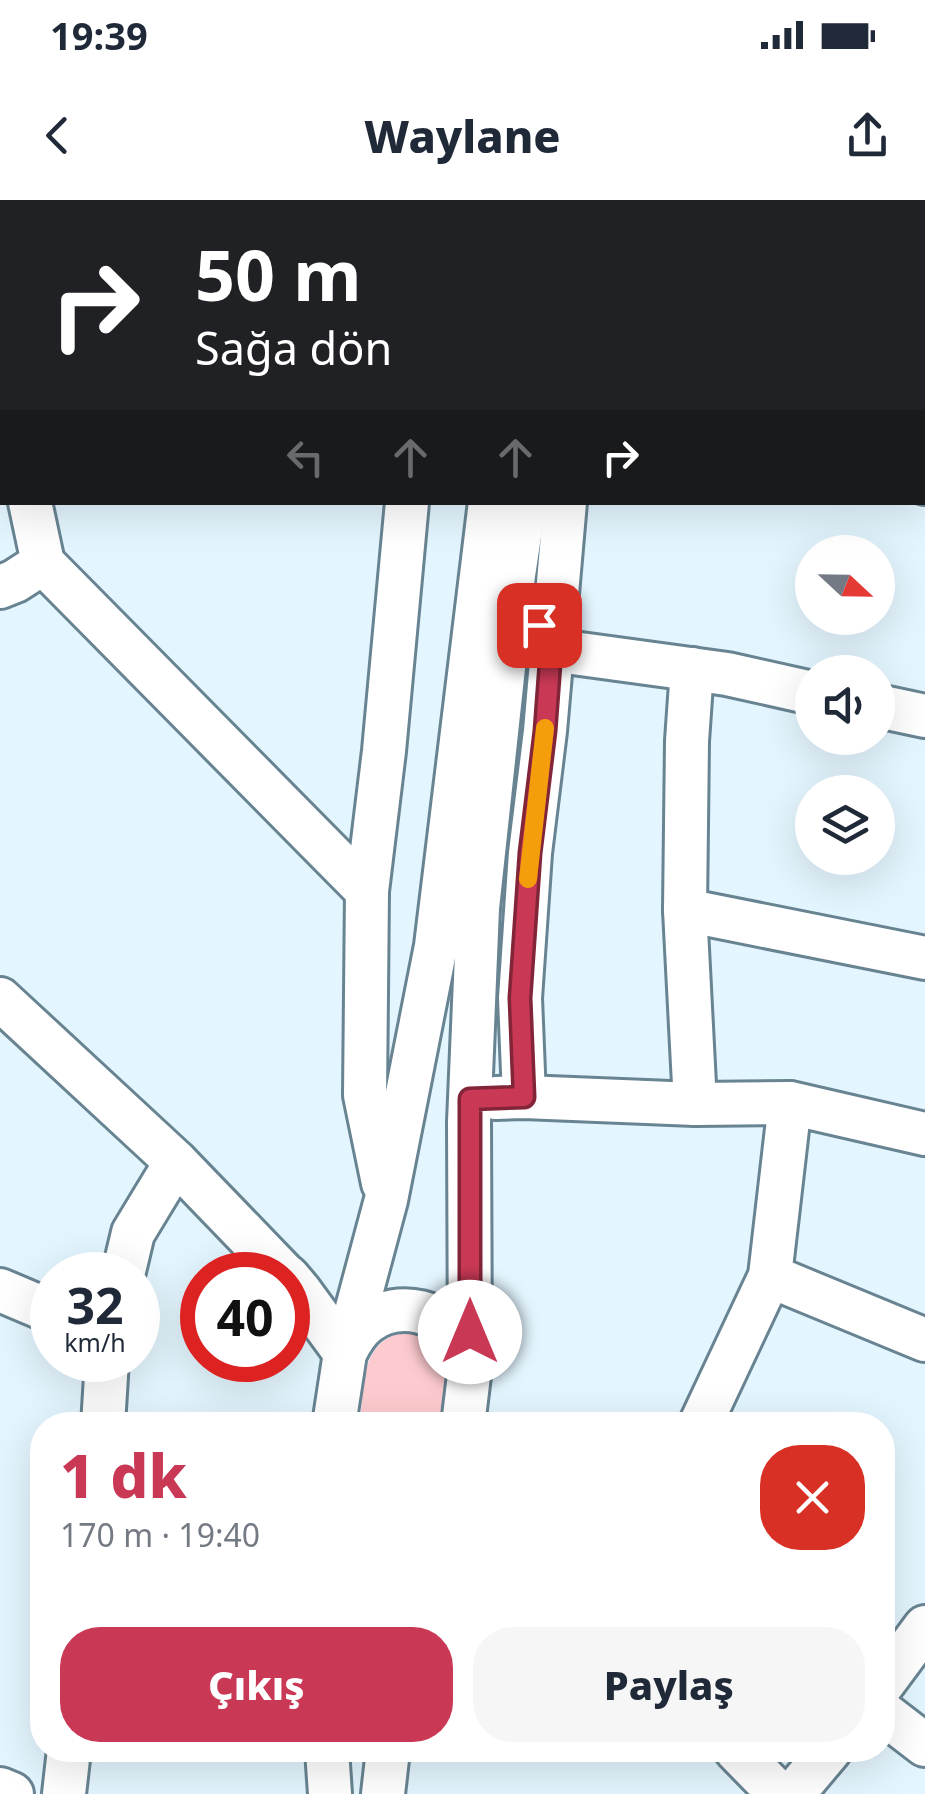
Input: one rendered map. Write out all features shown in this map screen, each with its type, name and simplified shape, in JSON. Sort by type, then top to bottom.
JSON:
[{"type":"street","points":[[31,505],[43,563],[368,892]]},
{"type":"street","points":[[386,1200],[365,1095],[368,892],[407,505]]},
{"type":"street","points":[[336,1412],[345,1353],[374,1311],[386,1200],[436,946],[490,505]]},
{"type":"street","points":[[464,1412],[470,1367],[470,1099],[478,908],[514,575],[526,505]]},
{"type":"street","points":[[524,1097],[520,998],[564,505]]},
{"type":"street","points":[[0,587],[43,563]]},
{"type":"street","points":[[514,575],[551,650]]},
{"type":"street","points":[[551,650],[692,669],[795,689]]},
{"type":"street","points":[[692,669],[686,741],[685,910],[695,1104]]},
{"type":"street","points":[[895,710],[925,716]]},
{"type":"street","points":[[685,910],[925,958]]},
{"type":"street","points":[[0,999],[176,1162],[263,1252]]},
{"type":"street","points":[[470,1099],[790,1103],[925,1134]]},
{"type":"street","points":[[706,1412],[770,1276],[790,1103]]},
{"type":"street","points":[[128,1252],[133,1233],[176,1162]]},
{"type":"street","points":[[770,1276],[925,1340]]},
{"type":"street","points":[[0,1290],[30,1303]]},
{"type":"street","points":[[310,1293],[326,1304],[374,1311],[413,1310],[434,1316],[452,1328],[464,1346],[485,1412]]},
{"type":"street","points":[[310,1306],[345,1353]]},
{"type":"street","points":[[104,1412],[106,1382]]},
{"type":"street","points":[[895,1667],[925,1627]]},
{"type":"street","points":[[895,1722],[925,1745]]},
{"type":"street","points":[[64,1794],[68,1762]]},
{"type":"street","points":[[329,1762],[330,1794]]},
{"type":"street","points":[[384,1794],[387,1762]]},
{"type":"street","points":[[748,1762],[779,1794]]},
{"type":"street","points":[[792,1794],[820,1762]]},
{"type":"street","points":[[0,1789],[12,1794]]},
{"type":"shaded area","points":[[406,1332],[423,1337],[441,1355],[445,1381],[441,1412],[361,1412],[367,1367],[380,1344]]},
{"type":"slow traffic","points":[[528,879],[545,728]]},
{"type":"route","points":[[470,1332],[470,1099],[524,1097],[520,998],[551,650],[539,625]]}]
